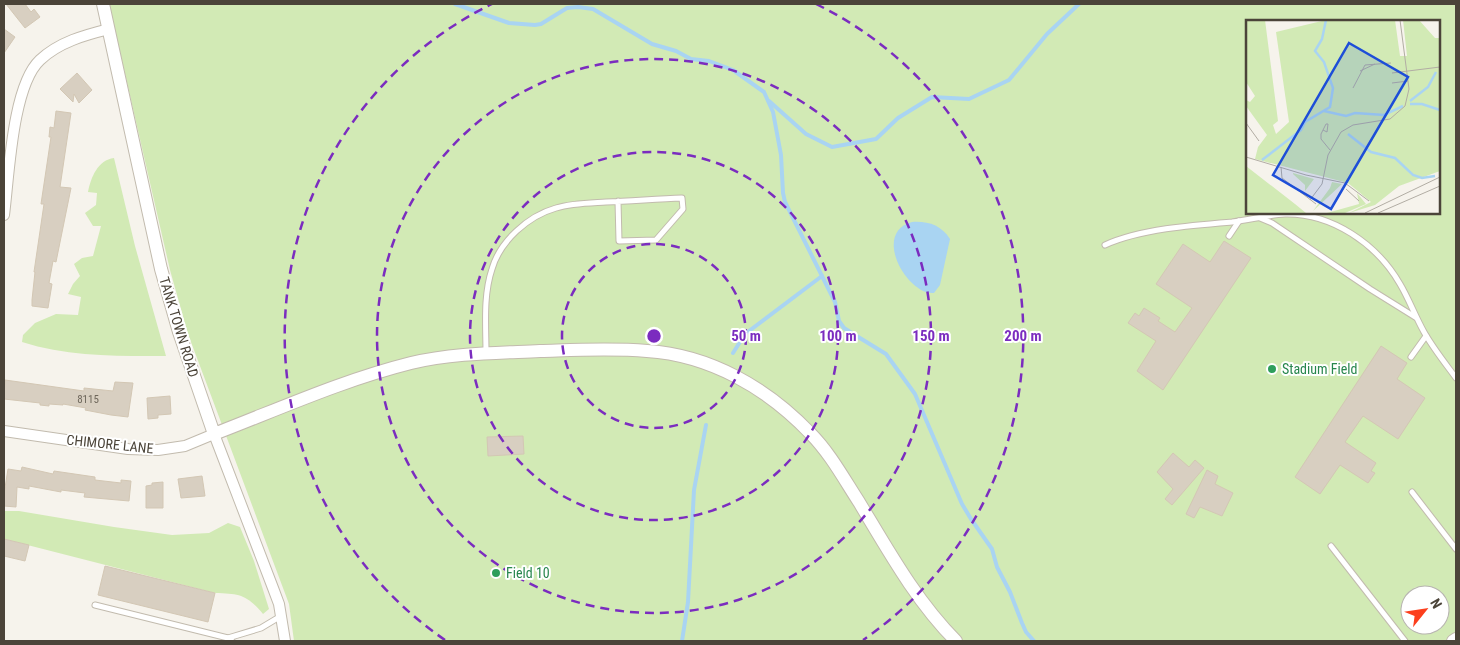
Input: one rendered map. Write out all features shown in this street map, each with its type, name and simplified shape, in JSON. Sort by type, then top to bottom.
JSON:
[{"type":"street","name":"TANK TOWN ROAD","points":[[103,4],[162,269],[179,332],[214,434],[273,588],[281,615],[285,641]]},
{"type":"street","points":[[4,215],[16,115],[23,88],[30,73],[39,60],[65,43],[109,29]]},
{"type":"street","points":[[214,434],[354,380],[434,358],[486,354],[627,350],[665,353],[710,365],[755,387],[782,406],[822,446],[895,563],[937,621],[956,641]]},
{"type":"street","name":"CHIMORE LANE","points":[[4,431],[128,449],[158,450],[185,446],[214,434]]},
{"type":"lane","points":[[486,354],[487,287],[492,268],[500,251],[510,237],[525,224],[538,215],[555,208],[571,205],[618,201],[682,198],[683,209],[656,240],[620,241],[618,201]]},
{"type":"lane","points":[[1105,245],[1141,234],[1193,225],[1285,214],[1317,218],[1362,240],[1375,250],[1393,272],[1426,336],[1456,378]]},
{"type":"lane","points":[[1260,218],[1272,222],[1370,289],[1417,318]]},
{"type":"lane","points":[[1229,236],[1239,221]]},
{"type":"lane","points":[[1411,357],[1426,336]]},
{"type":"lane","points":[[1412,492],[1456,549]]},
{"type":"lane","points":[[1331,546],[1405,641]]},
{"type":"lane","points":[[95,605],[230,640],[261,628],[281,615]]},
{"type":"green space","points":[[109,4],[1456,4],[1456,641],[294,641],[289,604],[188,334],[170,270]]},
{"type":"green space","points":[[114,158],[135,246],[166,356],[111,356],[75,353],[57,351],[22,342],[23,335],[35,323],[56,314],[78,315],[81,297],[68,294],[80,276],[74,264],[82,258],[93,256],[101,226],[93,226],[85,213],[96,205],[97,193],[88,192],[96,170],[108,159]]},
{"type":"green space","points":[[4,511],[19,511],[172,535],[209,533],[228,523],[240,527],[254,561],[269,609],[263,614],[252,602],[242,596],[215,593],[4,539]]},
{"type":"water","points":[[912,222],[934,225],[943,230],[950,239],[940,285],[934,293],[924,291],[914,285],[898,263],[894,250],[894,238],[900,228]]},
{"type":"building","points":[[6,4],[25,4],[31,12],[34,9],[40,17],[25,28]]},
{"type":"building","points":[[4,29],[15,37],[4,53]]},
{"type":"building","points":[[77,73],[92,90],[79,103],[74,94],[73,102],[60,89]]},
{"type":"building","points":[[56,111],[71,113],[60,187],[71,188],[56,262],[53,261],[49,283],[52,284],[48,308],[32,306],[32,300],[44,204],[41,204],[51,137],[49,137],[50,127],[54,128]]},
{"type":"building","points":[[1224,241],[1251,258],[1163,390],[1137,371],[1156,341],[1128,323],[1135,313],[1139,316],[1144,308],[1160,318],[1158,321],[1175,332],[1192,308],[1156,284],[1183,244],[1210,262]]},
{"type":"building","points":[[1381,346],[1407,363],[1397,379],[1425,398],[1398,439],[1363,416],[1345,442],[1376,463],[1371,471],[1375,473],[1368,483],[1340,465],[1320,494],[1295,477]]},
{"type":"building","points":[[5,380],[84,391],[84,388],[113,391],[115,382],[133,383],[128,417],[85,410],[86,408],[63,404],[49,404],[49,406],[40,405],[40,403],[4,399]]},
{"type":"building","points":[[170,396],[171,414],[158,415],[158,418],[148,419],[147,398]]},
{"type":"building","points":[[523,436],[524,454],[488,456],[487,437]]},
{"type":"building","points":[[1173,453],[1189,467],[1195,460],[1204,468],[1172,505],[1165,499],[1173,489],[1157,472]]},
{"type":"building","points":[[22,467],[53,474],[54,471],[95,477],[95,480],[121,483],[121,480],[131,481],[129,501],[84,497],[85,493],[61,490],[61,492],[29,486],[29,489],[17,487],[16,507],[4,506],[8,469],[21,471]]},
{"type":"building","points":[[1207,470],[1218,476],[1215,484],[1233,493],[1222,516],[1200,507],[1194,518],[1186,514]]},
{"type":"building","points":[[202,476],[205,496],[181,498],[178,479]]},
{"type":"building","points":[[163,482],[163,508],[146,508],[146,486],[152,485],[152,483]]},
{"type":"building","points":[[4,539],[29,545],[25,561],[4,556]]},
{"type":"building","points":[[105,566],[215,593],[208,622],[98,595]]},
{"type":"waterway","points":[[455,4],[509,23],[535,25],[541,24],[567,8],[593,9],[652,44],[676,51],[691,59],[709,61],[733,70],[764,92],[773,112],[781,155],[785,202],[835,302],[839,321],[844,328],[886,354],[915,394],[962,504],[992,549],[997,567],[1010,592],[1026,632],[1034,641]]},
{"type":"waterway","points":[[769,101],[806,134],[832,147],[876,139],[898,118],[932,97],[969,99],[1009,80],[1047,34],[1079,4]]},
{"type":"waterway","points":[[733,353],[745,334],[822,276]]},
{"type":"waterway","points":[[682,641],[688,602],[694,490],[706,425]]},
{"type":"place","name":"Stadium Field","points":[[1272,369]]},
{"type":"place","name":"Field 10","points":[[496,573]]}]
